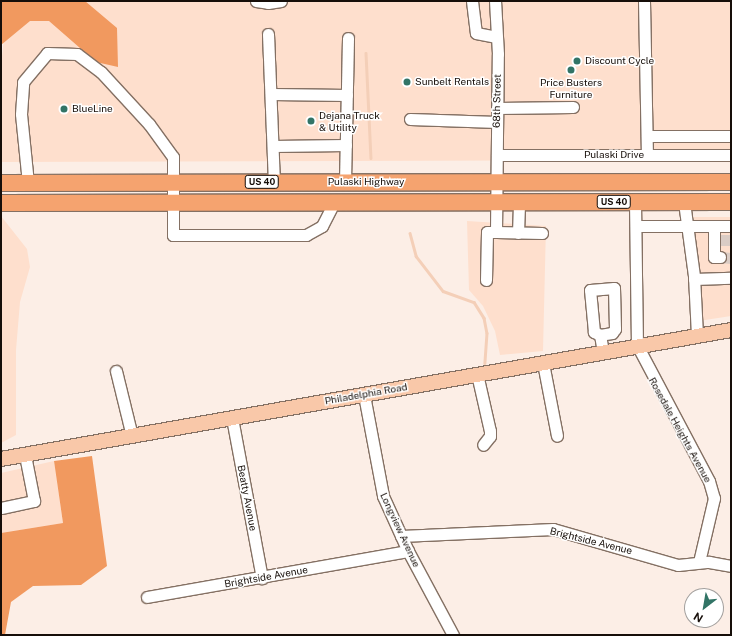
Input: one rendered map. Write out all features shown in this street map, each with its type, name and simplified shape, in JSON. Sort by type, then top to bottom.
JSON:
[{"type":"highway","name":"Pulaski Highway","points":[[1,183],[731,182]]},
{"type":"highway","name":"Pulaski Highway","points":[[1,202],[731,202]]},
{"type":"main road","name":"Philadelphia Road","points":[[1,459],[637,345],[731,330]]},
{"type":"street","points":[[256,1],[268,4],[281,1]]},
{"type":"street","points":[[472,1],[476,33],[498,36]]},
{"type":"street","name":"68th Street","points":[[495,1],[498,36],[496,232]]},
{"type":"street","points":[[644,1],[647,155]]},
{"type":"street","points":[[268,34],[272,94],[274,182]]},
{"type":"street","points":[[345,182],[348,38]]},
{"type":"street","points":[[28,183],[21,114],[21,87],[28,73],[47,53],[77,54],[101,72],[166,146],[172,156],[173,235],[306,235],[322,226],[334,202]]},
{"type":"street","points":[[272,94],[347,95]]},
{"type":"street","points":[[497,108],[573,107]]},
{"type":"street","points":[[410,119],[497,122]]},
{"type":"street","points":[[647,136],[731,136]]},
{"type":"street","points":[[274,146],[346,145]]},
{"type":"street","name":"Pulaski Drive","points":[[497,155],[731,155]]},
{"type":"street","points":[[518,233],[519,202]]},
{"type":"street","points":[[635,202],[637,345]]},
{"type":"street","points":[[684,202],[694,279],[697,335]]},
{"type":"street","points":[[636,226],[731,226]]},
{"type":"street","points":[[714,226],[717,239],[714,257],[720,257]]},
{"type":"street","points":[[486,280],[487,232],[542,234]]},
{"type":"street","points":[[694,279],[731,278]]},
{"type":"street","points":[[600,335],[603,352]]},
{"type":"street","name":"Rosedale Heights Avenue","points":[[637,345],[714,493],[713,509],[699,562]]},
{"type":"street","points":[[543,363],[557,436]]},
{"type":"street","points":[[116,371],[132,436]]},
{"type":"street","points":[[477,374],[490,431],[490,436],[483,445]]},
{"type":"street","name":"Longview Avenue","points":[[364,395],[380,488],[408,551],[453,635]]},
{"type":"street","name":"Beatty Avenue","points":[[232,418],[262,578]]},
{"type":"street","points":[[1,508],[34,500],[25,455]]},
{"type":"street","name":"Brightside Avenue","points":[[401,536],[547,529],[563,531],[678,565],[699,562],[731,566]]},
{"type":"street","name":"Brightside Avenue","points":[[148,597],[408,551]]},
{"type":"shaded area","points":[[1,1],[85,1],[117,28],[118,67],[96,62],[49,21],[30,21],[1,45]]},
{"type":"shaded area","points":[[8,1],[731,1],[731,160],[1,162],[1,65]]},
{"type":"shaded area","points":[[1,216],[27,249],[30,267],[20,302],[16,350],[16,435],[1,443]]},
{"type":"shaded area","points":[[687,217],[731,217],[731,316],[692,322]]},
{"type":"shaded area","points":[[467,221],[546,226],[543,351],[500,355],[495,331],[483,306],[469,290]]},
{"type":"shaded area","points":[[92,456],[107,566],[81,585],[33,586],[11,602],[5,635],[1,635],[1,533],[63,523],[54,461]]},
{"type":"shaded area","points":[[54,461],[63,523],[1,533],[1,473]]},
{"type":"waterway","points":[[366,53],[371,158]]},
{"type":"waterway","points":[[410,233],[416,256],[443,291],[474,302],[484,318],[487,333],[485,363]]},
{"type":"tunnel","points":[[720,240],[731,240]]},
{"type":"tunnel","points":[[720,257],[731,258]]},
{"type":"place","name":"Discount Cycle","points":[[577,61]]},
{"type":"place","name":"Price Busters Furniture","points":[[571,70]]},
{"type":"place","name":"Sunbelt Rentals","points":[[407,82]]},
{"type":"place","name":"BlueLine","points":[[64,109]]},
{"type":"place","name":"Dejana Truck & Utility","points":[[311,121]]}]
